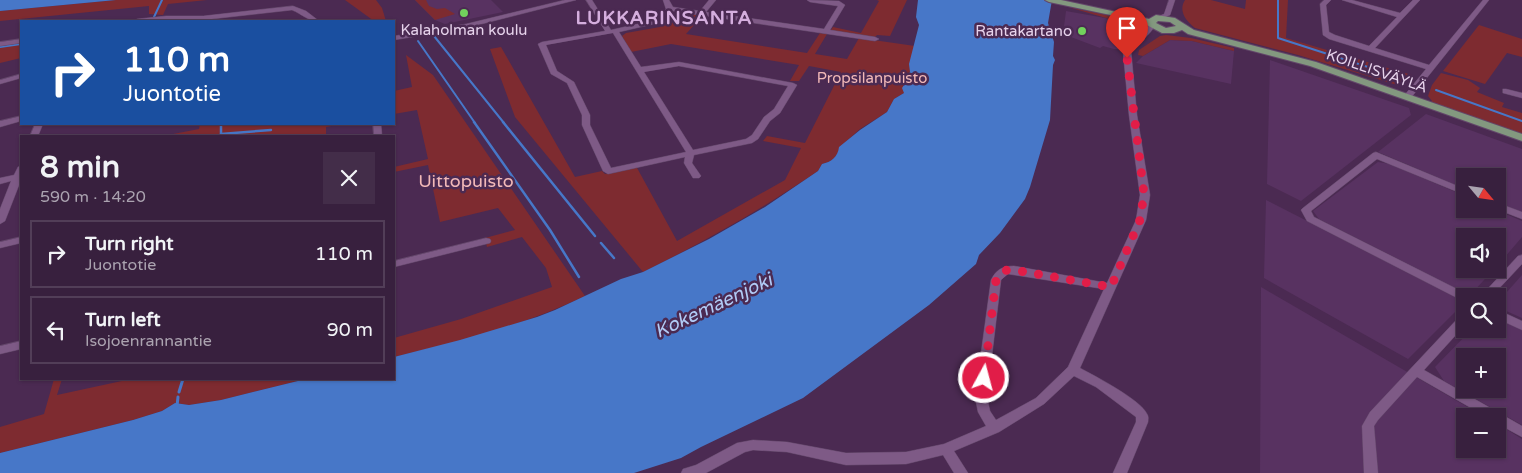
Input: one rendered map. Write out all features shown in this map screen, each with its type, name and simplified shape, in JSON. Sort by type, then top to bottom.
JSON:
[{"type":"main road","points":[[1049,0],[1155,21]]},
{"type":"main road","name":"KOILLISVÄYLÄ","points":[[1155,21],[1179,24],[1191,32],[1313,64],[1522,138]]},
{"type":"main road","name":"KOILLISVÄYLÄ","points":[[1155,21],[1168,31],[1219,40]]},
{"type":"main road","points":[[1168,31],[1179,29],[1179,24]]},
{"type":"street","points":[[395,38],[466,26],[546,3],[574,0]]},
{"type":"street","points":[[589,0],[640,70],[690,152],[688,163],[696,176]]},
{"type":"street","points":[[666,0],[670,9]]},
{"type":"street","points":[[702,13],[714,0]]},
{"type":"street","points":[[810,0],[839,3],[842,5],[826,32]]},
{"type":"street","points":[[1328,0],[1323,4],[1326,33],[1332,37],[1431,68]]},
{"type":"street","points":[[1345,0],[1402,16]]},
{"type":"street","points":[[1370,49],[1417,0]]},
{"type":"street","points":[[1407,97],[1486,0]]},
{"type":"street","points":[[696,472],[742,447],[753,445],[787,447],[846,459],[906,458],[946,449],[994,428],[1040,401],[1073,370],[1140,220],[1144,194],[1127,58],[1129,47],[1151,28],[1155,21],[1166,16],[1172,3]]},
{"type":"street","points":[[1172,3],[1179,24]]},
{"type":"street","points":[[147,20],[203,18],[293,8],[304,12],[315,20]]},
{"type":"street","points":[[640,70],[679,64],[793,85],[777,111],[767,119],[755,137],[749,141],[690,152],[608,171],[586,125],[586,115],[570,82],[554,72],[542,44],[656,22],[670,9]]},
{"type":"street","points":[[670,9],[876,39]]},
{"type":"street","points":[[1140,38],[1157,31],[1168,31]]},
{"type":"street","points":[[0,44],[20,40]]},
{"type":"street","points":[[0,82],[20,76]]},
{"type":"street","points":[[1506,91],[1522,96]]},
{"type":"street","points":[[0,124],[20,118]]},
{"type":"street","points":[[1456,188],[1376,155],[1306,210],[1310,219],[1456,293]]},
{"type":"street","points":[[0,181],[19,173]]},
{"type":"street","points":[[0,221],[19,173]]},
{"type":"street","points":[[1506,209],[1522,216]]},
{"type":"street","points":[[0,245],[20,240]]},
{"type":"street","points":[[395,260],[486,241]]},
{"type":"street","points":[[1494,288],[1522,258]]},
{"type":"street","points":[[994,428],[984,412],[981,397],[996,280],[999,274],[1004,271],[1014,270],[1111,287]]},
{"type":"street","points":[[1506,318],[1522,326]]},
{"type":"street","points":[[1371,473],[1368,426],[1374,416],[1456,328]]},
{"type":"street","points":[[0,350],[20,345]]},
{"type":"street","points":[[1073,370],[1100,384],[1137,410],[1142,416],[1142,422],[1120,473]]},
{"type":"street","points":[[1416,371],[1480,408]]},
{"type":"street","points":[[1506,423],[1522,432]]},
{"type":"street","points":[[946,449],[961,473]]},
{"type":"shaded area","name":"Kalaholman koulu","points":[[415,0],[491,0],[503,12],[445,24],[435,20]]},
{"type":"shaded area","points":[[1066,11],[1122,21],[1132,35],[1119,49],[1103,46],[1100,48],[1063,34]]},
{"type":"shaded area","points":[[1170,40],[1192,41],[1234,51],[1231,84],[1136,63],[1143,56]]},
{"type":"shaded area","points":[[1270,60],[1409,108],[1411,115],[1301,201],[1267,184]]},
{"type":"shaded area","points":[[1426,114],[1522,149],[1522,213],[1506,206],[1506,168],[1456,168],[1456,185],[1378,152]]},
{"type":"shaded area","points":[[1378,162],[1390,164],[1456,192],[1456,218],[1506,218],[1506,214],[1522,221],[1522,237],[1506,256],[1506,228],[1456,228],[1456,278],[1486,278],[1477,288],[1456,288],[1319,219],[1313,211]]},
{"type":"shaded area","points":[[1266,200],[1456,297],[1456,311],[1408,359],[1264,278]]},
{"type":"shaded area","points":[[1522,275],[1522,318],[1506,311],[1506,293]]},
{"type":"shaded area","points":[[1261,287],[1469,408],[1456,408],[1456,458],[1506,458],[1506,429],[1522,439],[1522,473],[1260,473]]},
{"type":"shaded area","points":[[1506,322],[1522,330],[1522,425],[1506,416],[1506,408],[1492,408],[1474,398],[1506,398],[1506,348],[1456,348],[1456,388],[1444,381],[1435,367],[1463,338],[1506,338]]},
{"type":"green space","points":[[116,0],[207,0],[168,4],[163,15],[149,14],[149,6],[0,21],[0,11]]},
{"type":"green space","points":[[345,0],[376,0],[382,8],[386,20],[373,20]]},
{"type":"green space","points":[[415,0],[426,0],[429,6],[437,9],[445,8],[455,14],[435,20]]},
{"type":"green space","points":[[877,0],[907,0],[890,36],[877,35],[874,38],[831,30],[833,27],[861,33],[879,1]]},
{"type":"green space","points":[[1185,0],[1211,0],[1245,9],[1246,0],[1288,0],[1286,38],[1412,75],[1397,85],[1298,55],[1195,28],[1184,16],[1182,8]]},
{"type":"green space","points":[[1068,7],[1130,20],[1146,30],[1130,39],[1127,37],[1128,30],[1123,25]]},
{"type":"green space","name":"Propsilanpuisto","points":[[674,13],[703,15],[686,34],[807,53],[820,33],[827,34],[815,54],[847,59],[859,38],[915,46],[910,64],[910,72],[904,85],[904,93],[894,99],[887,112],[860,129],[840,147],[838,154],[834,158],[822,164],[818,171],[754,212],[643,272],[515,117],[490,49],[501,47],[575,177],[602,171],[605,174],[636,166],[677,241],[785,180],[801,148],[763,141],[767,136],[805,143],[841,72],[809,66],[799,81],[790,81],[799,65],[671,44],[631,52],[622,36],[626,33],[660,27]]},
{"type":"green space","points":[[1479,25],[1522,39],[1522,57],[1507,53],[1485,84],[1443,71]]},
{"type":"green space","points":[[1160,36],[1191,38],[1234,48],[1234,51],[1192,41],[1170,40],[1143,56],[1138,55],[1139,50]]},
{"type":"green space","points":[[20,42],[20,58],[0,63],[0,46]]},
{"type":"green space","name":"Uittopuisto","points":[[406,55],[433,75],[585,296],[515,324],[467,339],[395,357],[395,338],[461,319],[552,287],[546,268],[522,237],[487,247],[485,238],[515,230],[498,208],[440,222],[428,165],[395,172],[395,167],[428,159],[417,110],[395,114],[395,91],[412,87]]},
{"type":"green space","points":[[1441,73],[1468,80],[1480,88],[1477,92],[1504,103],[1502,107],[1522,113],[1522,136],[1431,103],[1432,101],[1428,96],[1432,85]]},
{"type":"green space","points":[[200,125],[337,125],[326,127],[326,135],[168,135],[199,129]]},
{"type":"green space","points":[[54,380],[62,380],[57,395],[126,380],[302,380],[221,400],[189,405],[175,403],[162,411],[133,420],[0,453],[0,427],[44,414]]},
{"type":"water","points":[[0,0],[116,0],[0,11]]},
{"type":"water","name":"Kokemäenjoki","points":[[918,0],[1052,0],[1048,23],[1054,42],[1053,56],[1055,60],[1053,65],[1050,120],[1025,199],[1000,233],[979,255],[976,264],[929,305],[803,398],[681,458],[634,473],[0,473],[0,453],[133,420],[162,411],[175,403],[189,405],[221,400],[302,380],[395,380],[395,357],[537,317],[621,279],[643,272],[709,239],[765,207],[818,171],[822,164],[836,156],[839,147],[887,112],[894,99],[904,93],[902,88],[910,72],[909,64],[919,25],[916,17]]},
{"type":"waterway","points":[[154,17],[162,0]]},
{"type":"waterway","points":[[1278,0],[1278,38],[1402,78]]},
{"type":"waterway","points":[[434,36],[504,123]]},
{"type":"waterway","points":[[418,41],[475,123]]},
{"type":"waterway","points":[[0,47],[20,44]]},
{"type":"waterway","points":[[1436,90],[1522,121]]},
{"type":"waterway","points":[[474,122],[550,230],[579,277]]},
{"type":"waterway","points":[[503,122],[595,236]]},
{"type":"waterway","points":[[221,125],[221,134]]},
{"type":"waterway","points":[[221,134],[271,130]]},
{"type":"waterway","points":[[601,243],[614,258]]},
{"type":"waterway","points":[[179,392],[183,380]]},
{"type":"waterway","points":[[177,406],[178,397]]},
{"type":"place","name":"Kalaholman koulu","points":[[464,13]]},
{"type":"place","name":"Rantakartano","points":[[1082,31]]},
{"type":"district","name":"LUKKARINSANTA","points":[[664,17]]},
{"type":"route","points":[[984,378],[996,280],[999,274],[1004,271],[1014,270],[1111,287],[1140,220],[1144,194],[1127,58]]}]
